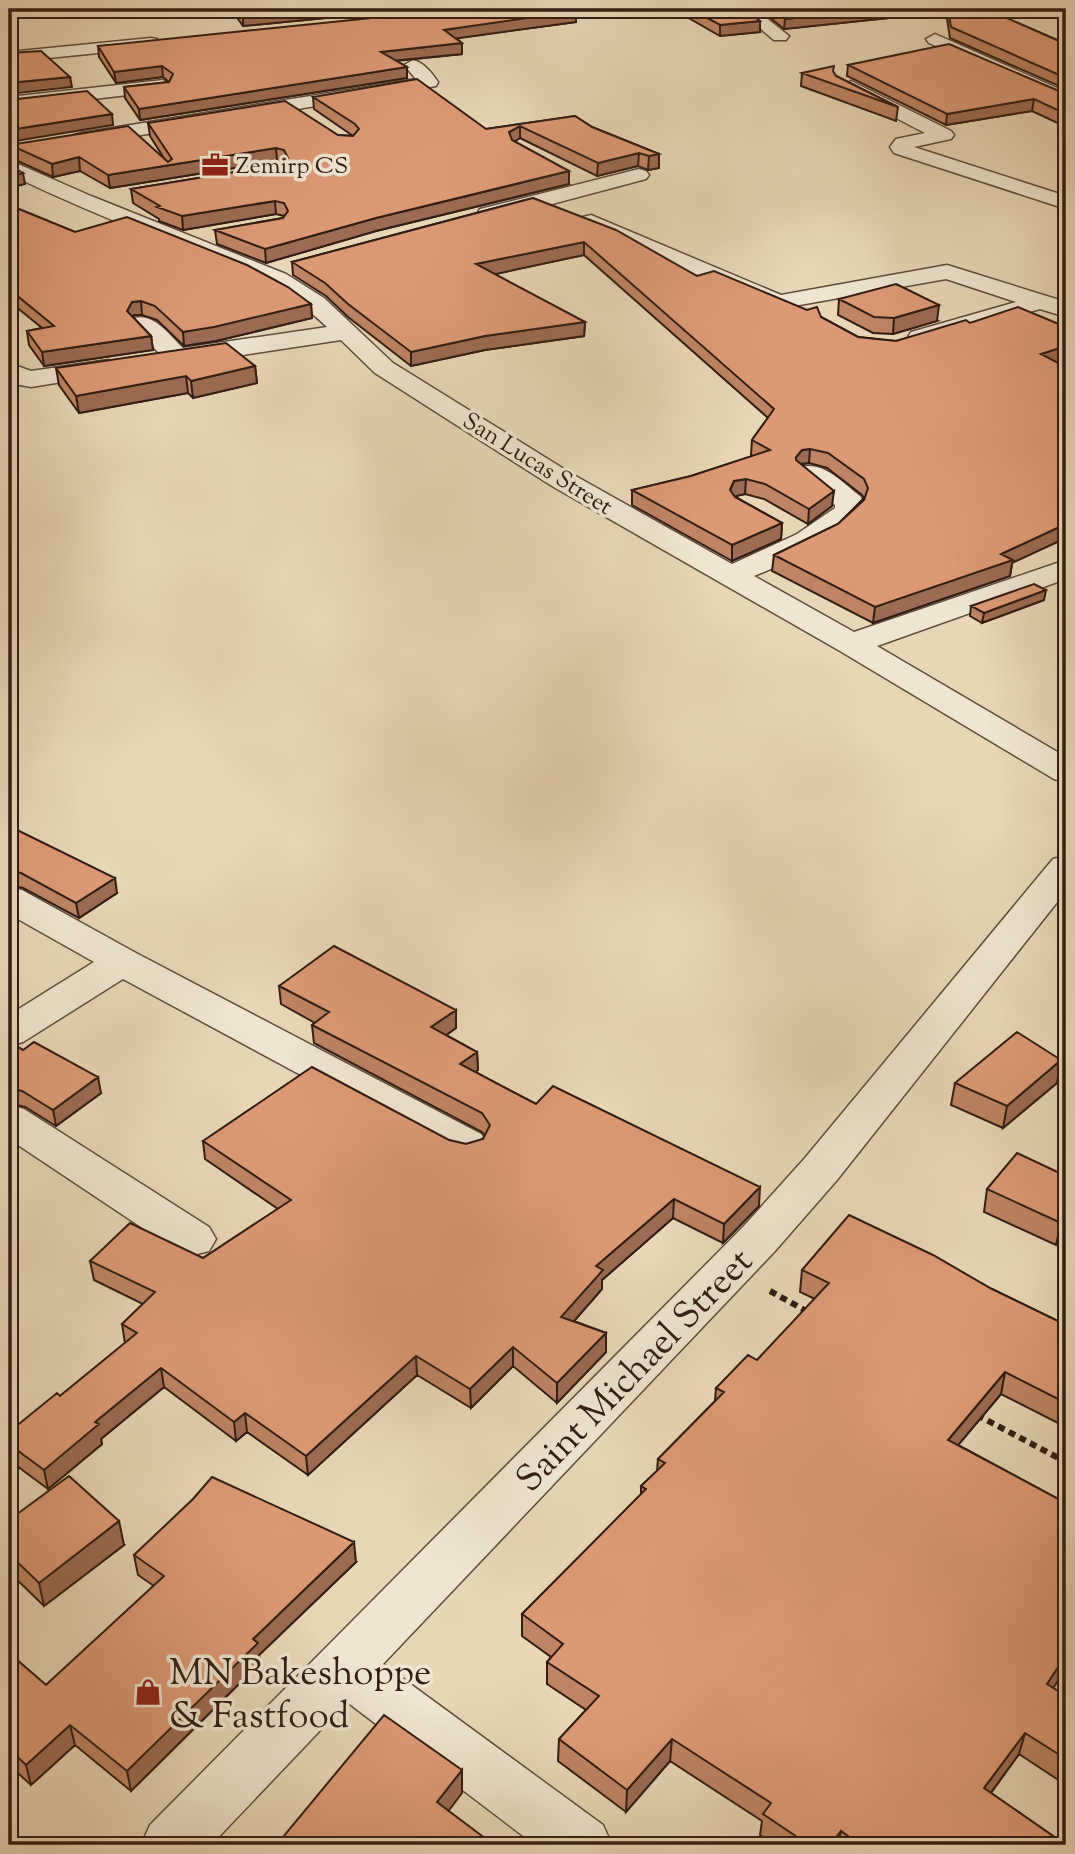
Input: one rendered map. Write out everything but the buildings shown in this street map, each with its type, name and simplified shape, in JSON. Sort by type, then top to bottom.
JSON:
[{"type":"street","points":[[745,9],[780,36]]},
{"type":"street","points":[[935,39],[1066,99]]},
{"type":"street","points":[[9,57],[162,42]]},
{"type":"street","points":[[63,142],[304,110],[429,82],[413,65]]},
{"type":"street","points":[[842,83],[944,135],[903,143],[901,149],[1066,203]]},
{"type":"street","points":[[280,85],[304,110]]},
{"type":"street","points":[[9,103],[163,86]]},
{"type":"street","name":"San Lucas Street","points":[[13,155],[83,201],[266,274],[316,303],[384,368],[539,466],[731,575],[1066,772]]},
{"type":"street","points":[[569,173],[594,186]]},
{"type":"street","points":[[465,219],[639,175]]},
{"type":"street","points":[[83,201],[122,195]]},
{"type":"street","points":[[537,202],[602,226],[777,302],[947,272],[1066,310]]},
{"type":"street","points":[[183,240],[223,233]]},
{"type":"street","points":[[266,274],[293,266]]},
{"type":"street","points":[[894,345],[1039,302]]},
{"type":"street","points":[[143,323],[177,357]]},
{"type":"street","points":[[9,372],[18,378],[31,379],[345,332]]},
{"type":"street","points":[[731,575],[809,540],[849,511],[850,502],[811,473]]},
{"type":"street","points":[[777,522],[809,540]]},
{"type":"street","points":[[850,645],[1066,569]]},
{"type":"street","name":"Saint Michael Street","points":[[171,1845],[346,1668],[759,1239],[821,1169],[1066,867]]},
{"type":"street","points":[[9,898],[122,962],[466,1145]]},
{"type":"street","points":[[9,1033],[122,962]]},
{"type":"street","points":[[9,1119],[193,1239]]},
{"type":"street","points":[[346,1668],[582,1845]]},
{"type":"path","points":[[729,1268],[820,1319]]},
{"type":"path","points":[[973,1413],[1066,1462]]},
{"type":"place","name":"Zemirp CS","points":[[215,165]]},
{"type":"place","name":"MN Bakeshoppe & Fastfood","points":[[148,1692]]}]
